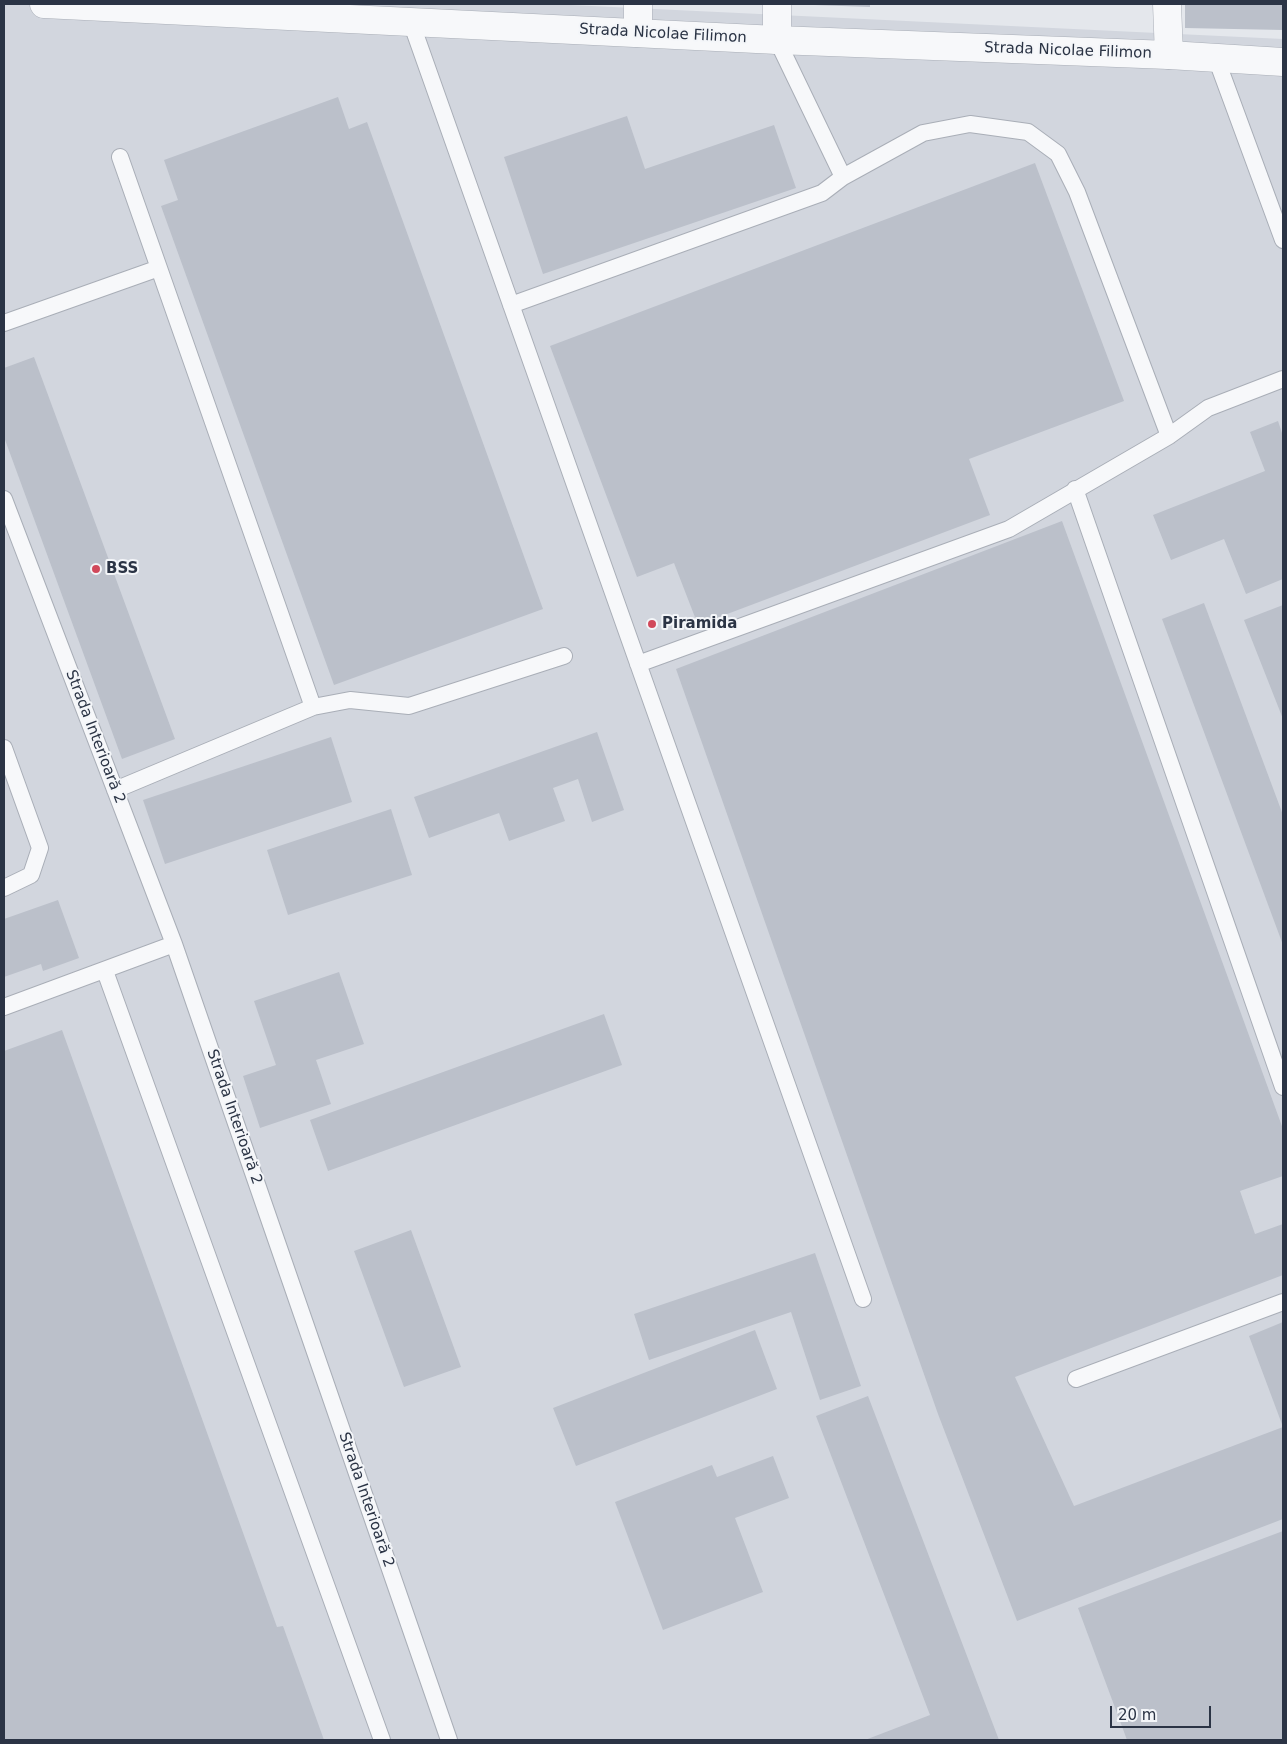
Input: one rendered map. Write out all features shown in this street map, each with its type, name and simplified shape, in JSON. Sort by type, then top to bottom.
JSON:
[{"type":"street","name":"Strada Nicolae Filimon","points":[[44,4],[380,12],[411,22],[777,40],[1169,54],[1283,62]]},
{"type":"street","points":[[638,4],[638,33]]},
{"type":"street","points":[[777,4],[777,40]]},
{"type":"street","points":[[1167,4],[1169,54]]},
{"type":"lane","points":[[411,22],[864,1299]]},
{"type":"lane","points":[[777,40],[843,177]]},
{"type":"lane","points":[[1216,58],[1283,240]]},
{"type":"lane","points":[[511,305],[822,193],[843,177],[923,133],[970,124],[1028,132],[1058,154],[1077,192],[1169,436]]},
{"type":"lane","points":[[120,157],[313,706]]},
{"type":"lane","points":[[4,323],[159,268]]},
{"type":"lane","points":[[638,664],[1009,529],[1169,436],[1208,408],[1283,379]]},
{"type":"lane","points":[[1075,489],[1283,1087]]},
{"type":"lane","name":"Strada Interioară 2","points":[[4,499],[174,944],[449,1740]]},
{"type":"lane","points":[[115,790],[313,706],[350,700],[409,706],[564,656]]},
{"type":"lane","points":[[4,748],[40,848],[32,875],[4,888]]},
{"type":"lane","points":[[4,1007],[174,944]]},
{"type":"lane","points":[[105,971],[382,1740]]},
{"type":"lane","points":[[1076,1379],[1283,1302]]},
{"type":"shaded area","points":[[4,4],[550,4],[1283,39],[1283,1740],[4,1740]]},
{"type":"building","points":[[870,4],[870,7],[814,5]]},
{"type":"building","points":[[1185,4],[1283,4],[1283,30],[1185,28]]},
{"type":"building","points":[[338,97],[349,129],[367,122],[543,609],[334,685],[161,206],[178,200],[164,160]]},
{"type":"building","points":[[627,116],[645,169],[774,125],[796,188],[543,274],[504,157]]},
{"type":"building","points":[[1035,163],[1124,401],[969,459],[990,515],[698,625],[674,563],[637,577],[550,346]]},
{"type":"building","points":[[34,357],[175,739],[122,759],[4,437],[4,368]]},
{"type":"building","points":[[1278,421],[1283,436],[1283,579],[1246,594],[1224,539],[1171,560],[1153,515],[1265,471],[1250,432]]},
{"type":"building","points":[[1062,521],[1283,1129],[1283,1176],[1240,1191],[1255,1234],[1283,1224],[1283,1275],[1015,1377],[1074,1506],[1283,1427],[1283,1519],[1017,1621],[938,1414],[676,669]]},
{"type":"building","points":[[1204,603],[1283,815],[1283,945],[1162,619]]},
{"type":"building","points":[[1283,605],[1283,719],[1244,620]]},
{"type":"building","points":[[597,732],[624,810],[592,822],[578,779],[553,788],[565,821],[509,841],[499,813],[429,838],[414,797]]},
{"type":"building","points":[[331,737],[352,802],[165,864],[143,800]]},
{"type":"building","points":[[391,809],[412,875],[288,915],[267,850]]},
{"type":"building","points":[[58,900],[79,958],[43,971],[41,964],[4,977],[4,919]]},
{"type":"building","points":[[339,972],[364,1044],[316,1060],[331,1104],[260,1128],[243,1076],[276,1065],[254,1001]]},
{"type":"building","points":[[604,1014],[622,1065],[328,1171],[310,1120]]},
{"type":"building","points":[[62,1030],[277,1627],[283,1626],[324,1740],[4,1740],[4,1051]]},
{"type":"building","points":[[411,1230],[461,1367],[404,1387],[354,1251]]},
{"type":"building","points":[[815,1253],[861,1386],[820,1400],[791,1312],[649,1360],[634,1314]]},
{"type":"building","points":[[1283,1322],[1283,1427],[1249,1336]]},
{"type":"building","points":[[755,1330],[777,1389],[576,1466],[553,1408]]},
{"type":"building","points":[[868,1396],[999,1740],[865,1740],[930,1715],[816,1416]]},
{"type":"building","points":[[773,1456],[789,1498],[735,1518],[763,1592],[663,1630],[615,1502],[712,1465],[717,1477]]},
{"type":"building","points":[[1283,1531],[1283,1740],[1127,1740],[1078,1608]]},
{"type":"place","name":"BSS","points":[[96,569]]},
{"type":"place","name":"Piramida","points":[[652,624]]}]
